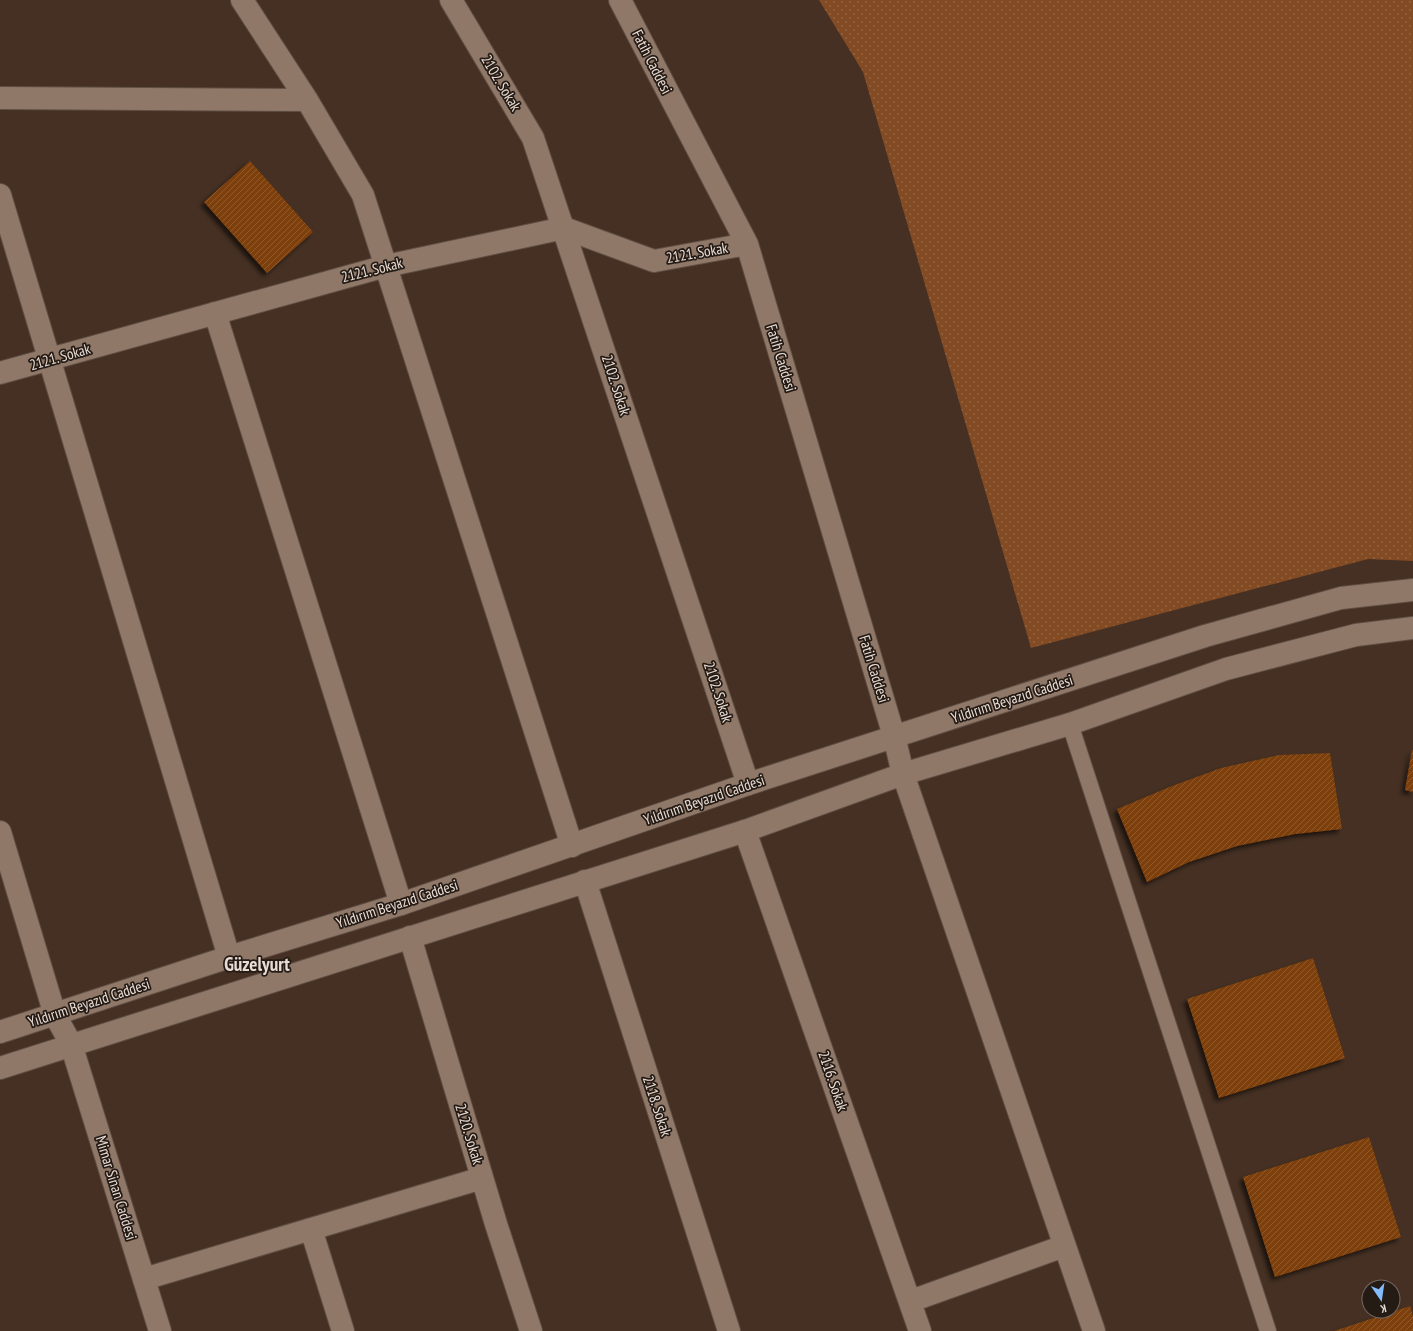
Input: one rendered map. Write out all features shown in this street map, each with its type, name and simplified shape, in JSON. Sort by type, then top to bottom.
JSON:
[{"type":"street","points":[[242,0],[307,100],[363,195],[572,846]]},
{"type":"street","name":"2102. Sokak","points":[[451,0],[533,138],[748,784]]},
{"type":"street","name":"Fatih Caddesi","points":[[620,0],[747,244],[894,736],[903,774],[1094,1331]]},
{"type":"street","points":[[0,98],[307,100]]},
{"type":"street","points":[[0,195],[229,957]]},
{"type":"street","name":"2121. Sokak","points":[[0,373],[386,266],[564,228],[654,261],[747,244]]},
{"type":"street","name":"2120. Sokak","points":[[215,314],[401,904],[482,1178],[531,1331]]},
{"type":"street","name":"Yıldırım Beyazıd Caddesi","points":[[0,1032],[229,957],[401,904],[748,784],[1204,636],[1341,598],[1413,590]]},
{"type":"street","points":[[0,1068],[71,1044],[745,830],[903,774],[1070,724],[1226,669],[1356,635],[1413,628]]},
{"type":"street","name":"2116. Sokak","points":[[745,830],[911,1301],[920,1331]]},
{"type":"street","points":[[0,832],[55,1015]]},
{"type":"street","name":"2118. Sokak","points":[[585,881],[729,1331]]},
{"type":"street","name":"Mimar Sinan Caddesi","points":[[55,1015],[71,1044],[160,1331]]},
{"type":"street","points":[[144,1279],[482,1178]]},
{"type":"street","points":[[311,1229],[343,1331]]},
{"type":"street","points":[[911,1301],[1064,1246]]},
{"type":"lane","points":[[1070,724],[1268,1331]]},
{"type":"shaded area","points":[[819,0],[1413,0],[1413,561],[1368,559],[1031,648],[863,72]]},
{"type":"building","points":[[250,161],[313,232],[267,273],[204,202]]},
{"type":"building","points":[[1413,750],[1413,792],[1405,790]]},
{"type":"building","points":[[1330,753],[1342,829],[1295,834],[1237,846],[1189,862],[1147,882],[1117,809],[1172,786],[1221,768],[1279,755]]},
{"type":"building","points":[[1313,958],[1345,1058],[1219,1098],[1187,999]]},
{"type":"building","points":[[1369,1137],[1401,1237],[1275,1277],[1243,1177]]},
{"type":"building","points":[[1410,1306],[1413,1316],[1413,1331],[1334,1331],[1370,1319],[1401,1319],[1401,1309]]},
{"type":"district","name":"Güzelyurt","points":[[257,964]]}]
